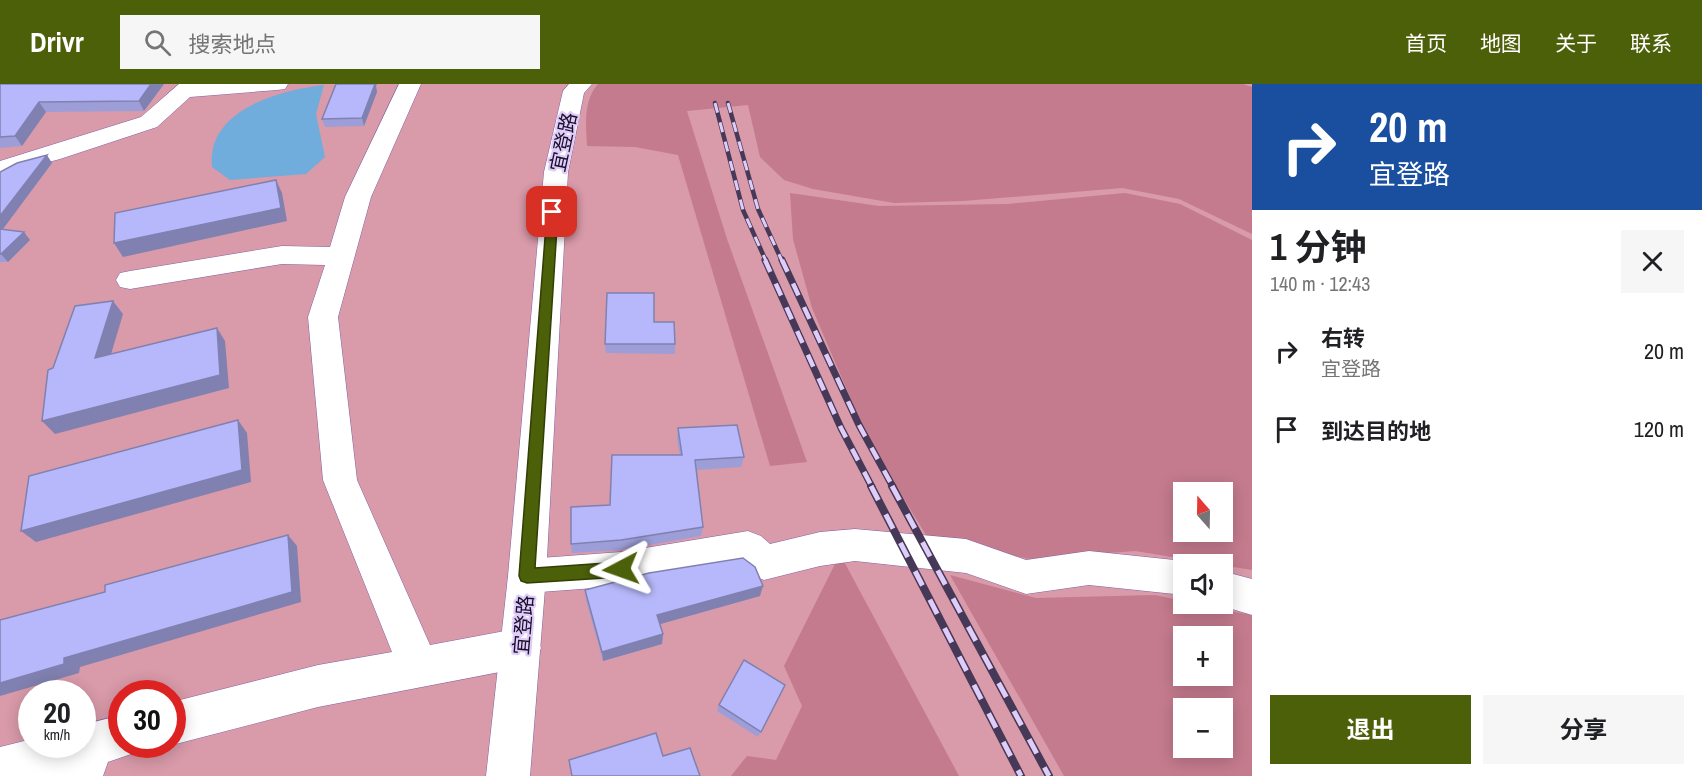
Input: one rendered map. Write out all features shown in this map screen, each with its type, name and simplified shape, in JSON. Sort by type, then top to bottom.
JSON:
[{"type":"street","points":[[0,168],[52,154],[149,122],[188,88],[277,84]]},
{"type":"street","points":[[410,84],[358,197],[323,317],[340,480],[419,667]]},
{"type":"street","name":"宜登路","points":[[508,776],[527,576],[556,172],[574,91],[581,84]]},
{"type":"street","points":[[130,279],[282,255],[341,256]]},
{"type":"street","points":[[527,576],[621,569],[748,548],[764,563],[820,549],[855,545],[966,556],[1026,577],[1089,568],[1173,577]]},
{"type":"street","points":[[1233,592],[1252,597]]},
{"type":"street","points":[[186,720],[318,686],[521,648]]},
{"type":"street","points":[[0,769],[99,753]]},
{"type":"shaded area","points":[[0,84],[1252,84],[1252,776],[0,776]]},
{"type":"shaded area","points":[[598,84],[1243,84],[1252,87],[1252,234],[1179,199],[1122,188],[963,201],[894,203],[813,189],[784,180],[760,157],[748,105],[687,111],[727,239],[807,462],[770,466],[678,155],[635,147],[587,146],[588,106]]},
{"type":"shaded area","points":[[790,193],[879,206],[1008,204],[1125,193],[1180,204],[1252,240],[1252,570],[1233,567],[1233,554],[1173,554],[1173,557],[1135,551],[1029,559],[926,535],[869,442],[812,308],[793,239]]},
{"type":"shaded area","points":[[840,554],[959,776],[731,776],[747,756],[776,760],[802,706],[784,666]]},
{"type":"shaded area","points":[[950,575],[1036,598],[1155,595],[1173,599],[1173,614],[1233,614],[1233,612],[1252,615],[1252,776],[1064,776]]},
{"type":"water","points":[[324,85],[316,114],[325,157],[306,174],[230,180],[212,167],[213,147],[221,131],[233,117],[268,98]]},
{"type":"building","points":[[0,84],[151,84],[139,101],[39,102],[15,136],[0,137]]},
{"type":"building","points":[[336,84],[375,84],[362,118],[322,119]]},
{"type":"building","points":[[47,155],[0,216],[0,172],[17,163]]},
{"type":"building","points":[[276,180],[281,208],[114,243],[115,213]]},
{"type":"building","points":[[0,229],[24,232],[1,254],[0,254]]},
{"type":"building","points":[[607,293],[654,293],[654,322],[674,322],[675,344],[605,344]]},
{"type":"building","points":[[113,301],[95,358],[217,328],[220,375],[42,421],[48,370],[53,368],[75,306]]},
{"type":"building","points":[[238,420],[242,470],[21,531],[29,476]]},
{"type":"building","points":[[737,425],[744,457],[695,460],[703,527],[621,540],[571,544],[571,507],[610,505],[612,455],[682,455],[678,428]]},
{"type":"building","points":[[288,535],[292,592],[64,658],[64,664],[0,683],[0,620],[105,592],[105,585]]},
{"type":"building","points":[[743,558],[755,567],[763,586],[657,615],[663,634],[602,652],[585,590],[649,573]]},
{"type":"building","points":[[744,660],[785,685],[761,732],[719,705]]},
{"type":"building","points":[[656,733],[663,756],[690,748],[700,776],[572,776],[569,760]]},
{"type":"railway","points":[[715,103],[743,210],[766,261]]},
{"type":"railway","points":[[728,103],[758,209],[782,261]]},
{"type":"railway","points":[[765,260],[841,428],[872,487]]},
{"type":"railway","points":[[782,260],[859,425],[893,487]]},
{"type":"railway","points":[[871,486],[1021,776]]},
{"type":"railway","points":[[892,486],[1049,776]]},
{"type":"route","points":[[552,212],[527,576],[621,569]]}]
